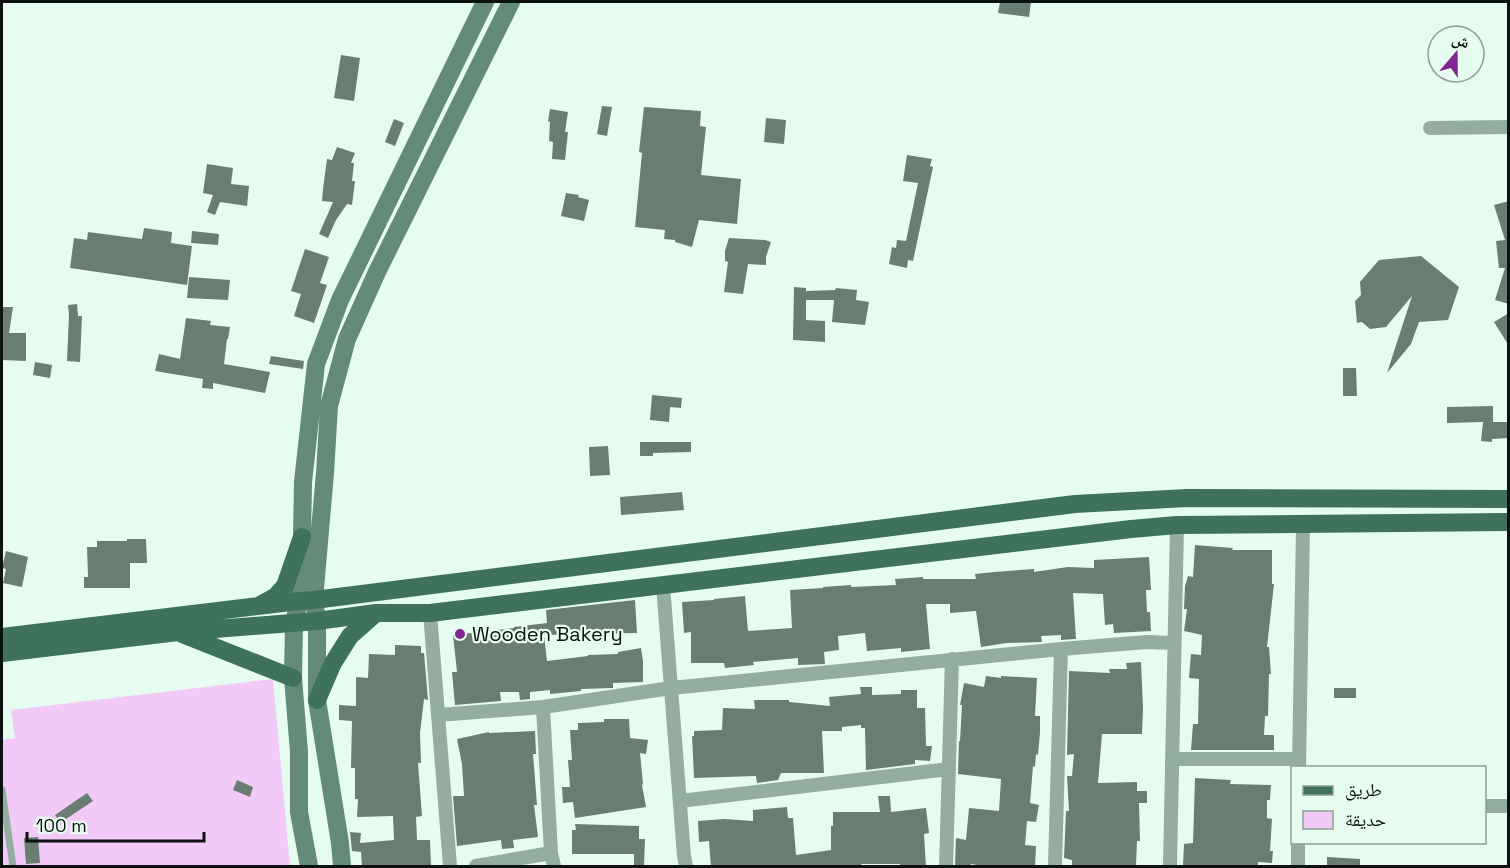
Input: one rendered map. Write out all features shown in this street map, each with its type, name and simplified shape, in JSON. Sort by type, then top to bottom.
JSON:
[{"type":"main road","points":[[2,637],[1075,504],[1187,498],[1509,500]]},
{"type":"main road","points":[[2,653],[178,632],[317,621],[376,613],[430,613],[1177,525],[1509,522]]},
{"type":"main road","points":[[260,605],[275,597],[285,586],[303,537]]},
{"type":"main road","points":[[317,700],[333,663],[350,636],[376,613]]},
{"type":"main road","points":[[178,632],[293,678]]},
{"type":"street","points":[[342,867],[317,700],[317,621],[306,600],[303,482],[316,364],[340,300],[485,2]]},
{"type":"street","points":[[309,867],[299,812],[299,752],[293,678],[294,623],[306,600],[326,472],[329,406],[347,339],[377,272],[511,2]]},
{"type":"street","points":[[1430,128],[1509,127]]},
{"type":"street","points":[[1170,867],[1177,525]]},
{"type":"street","points":[[1172,759],[1299,764],[1303,525]]},
{"type":"street","points":[[663,585],[686,867]]},
{"type":"street","points":[[430,613],[450,867]]},
{"type":"street","points":[[438,715],[543,707],[671,688],[952,659],[1147,642],[1174,642]]},
{"type":"street","points":[[1055,867],[1061,649]]},
{"type":"street","points":[[946,867],[952,659]]},
{"type":"street","points":[[476,867],[553,860],[543,707]]},
{"type":"street","points":[[680,801],[949,769]]},
{"type":"street","points":[[1486,806],[1509,806]]},
{"type":"street","points":[[1298,844],[1298,867]]},
{"type":"lane","points":[[2,790],[13,867]]},
{"type":"green space","points":[[273,679],[290,866],[2,866],[2,740],[15,738],[11,710]]},
{"type":"building","points":[[1000,2],[1031,2],[1029,17],[998,13]]},
{"type":"building","points":[[341,55],[360,58],[354,101],[334,98]]},
{"type":"building","points":[[602,106],[612,107],[607,136],[597,134]]},
{"type":"building","points":[[644,107],[701,111],[700,126],[706,127],[701,175],[741,179],[737,224],[699,220],[692,247],[675,242],[675,240],[664,239],[665,230],[635,227]]},
{"type":"building","points":[[550,109],[568,112],[565,160],[552,159],[553,142],[549,141],[550,122],[548,121]]},
{"type":"building","points":[[766,118],[786,120],[784,144],[764,142]]},
{"type":"building","points":[[394,119],[404,123],[395,146],[385,142]]},
{"type":"building","points":[[337,147],[355,153],[351,163],[354,163],[352,181],[355,181],[352,205],[347,204],[328,238],[319,234],[333,202],[322,201],[323,189],[327,159],[332,160]]},
{"type":"building","points":[[907,155],[932,159],[930,166],[933,167],[913,261],[908,260],[907,268],[889,264],[892,247],[896,248],[897,240],[906,241],[918,183],[903,181]]},
{"type":"building","points":[[207,164],[233,168],[231,184],[249,186],[247,206],[220,202],[215,215],[207,212],[213,195],[203,193]]},
{"type":"building","points":[[566,193],[579,195],[578,197],[589,200],[584,221],[561,216]]},
{"type":"building","points":[[1509,201],[1509,304],[1495,300],[1505,268],[1499,268],[1496,241],[1505,240],[1494,205]]},
{"type":"building","points":[[144,228],[172,232],[171,243],[192,246],[187,285],[70,268],[74,238],[87,240],[88,232],[142,239]]},
{"type":"building","points":[[192,231],[219,234],[218,245],[191,243]]},
{"type":"building","points":[[729,238],[771,242],[766,265],[748,264],[743,294],[724,292],[728,262],[725,261],[725,251]]},
{"type":"building","points":[[305,249],[329,257],[320,283],[327,285],[314,323],[294,316],[301,294],[291,291]]},
{"type":"building","points":[[1421,256],[1459,287],[1448,320],[1419,322],[1411,344],[1387,373],[1412,296],[1386,327],[1370,329],[1362,322],[1357,323],[1355,301],[1361,295],[1360,282],[1379,260]]},
{"type":"building","points":[[189,277],[230,280],[228,300],[187,298]]},
{"type":"building","points":[[794,287],[806,288],[806,291],[835,290],[836,288],[857,290],[856,300],[869,302],[865,325],[832,322],[834,300],[806,300],[806,320],[825,321],[825,342],[793,340]]},
{"type":"building","points":[[77,304],[78,316],[82,316],[80,362],[67,361],[68,305]]},
{"type":"building","points":[[2,307],[13,307],[9,333],[26,333],[26,361],[2,360]]},
{"type":"building","points":[[1509,313],[1509,346],[1494,322]]},
{"type":"building","points":[[186,318],[211,321],[210,325],[230,327],[224,364],[270,372],[265,393],[213,383],[213,389],[202,388],[203,379],[155,371],[159,354],[180,359]]},
{"type":"building","points":[[271,356],[304,361],[303,369],[269,364]]},
{"type":"building","points":[[35,362],[52,365],[50,378],[33,375]]},
{"type":"building","points":[[1343,368],[1356,368],[1357,396],[1343,396]]},
{"type":"building","points":[[652,395],[682,398],[681,408],[670,407],[669,422],[650,420]]},
{"type":"building","points":[[1493,406],[1493,422],[1509,422],[1509,438],[1492,439],[1492,442],[1481,441],[1483,422],[1447,423],[1447,407]]},
{"type":"building","points":[[640,442],[691,442],[691,452],[653,453],[653,456],[640,456]]},
{"type":"building","points":[[608,446],[610,475],[590,476],[589,447]]},
{"type":"building","points":[[682,492],[684,510],[621,515],[620,497]]},
{"type":"building","points":[[127,539],[146,539],[147,563],[130,563],[130,588],[84,588],[84,577],[88,577],[87,547],[97,547],[97,541],[127,541]]},
{"type":"building","points":[[1195,545],[1233,548],[1232,550],[1272,550],[1272,584],[1274,584],[1267,647],[1269,647],[1271,674],[1269,674],[1268,716],[1265,716],[1264,735],[1274,735],[1274,750],[1191,750],[1193,724],[1198,724],[1199,679],[1189,678],[1191,654],[1201,655],[1202,635],[1184,631],[1187,609],[1184,609],[1185,586],[1188,576],[1193,577]]},
{"type":"building","points":[[6,551],[28,557],[22,587],[3,583],[6,569],[2,568]]},
{"type":"building","points":[[1149,557],[1151,590],[1146,590],[1151,631],[1114,633],[1113,624],[1105,625],[1103,594],[1073,593],[1076,639],[1061,640],[1061,635],[1041,636],[1042,642],[1006,643],[981,647],[976,611],[950,613],[950,604],[926,604],[930,649],[901,652],[901,648],[867,651],[865,633],[838,636],[839,650],[824,652],[825,664],[798,665],[798,658],[753,662],[754,665],[725,668],[724,663],[691,663],[691,632],[684,633],[682,602],[745,596],[748,631],[792,628],[790,590],[851,585],[851,587],[896,585],[895,579],[923,577],[923,579],[976,579],[975,574],[1034,569],[1034,572],[1068,567],[1094,568],[1094,560]]},
{"type":"building","points":[[635,600],[637,633],[544,635],[547,661],[588,655],[618,654],[618,652],[641,648],[643,682],[613,683],[613,688],[581,689],[581,691],[550,694],[550,690],[530,692],[530,699],[520,700],[519,692],[500,692],[501,701],[455,705],[452,672],[457,672],[453,635],[547,623],[546,610]]},
{"type":"building","points":[[395,645],[421,646],[421,653],[424,653],[428,700],[424,699],[420,733],[421,763],[418,763],[422,816],[416,817],[417,840],[430,840],[431,866],[362,867],[361,852],[352,851],[350,832],[361,833],[360,843],[394,840],[393,816],[357,817],[355,768],[351,768],[352,721],[339,720],[339,705],[356,706],[356,677],[368,678],[369,654],[395,655]]},
{"type":"building","points":[[1141,662],[1142,734],[1102,734],[1098,783],[1137,782],[1137,791],[1147,791],[1147,803],[1139,803],[1140,841],[1137,841],[1136,865],[1072,867],[1072,860],[1064,858],[1066,811],[1069,811],[1067,776],[1072,776],[1074,754],[1067,755],[1069,671],[1110,673],[1109,669],[1127,669],[1126,663]]},
{"type":"building","points":[[986,676],[1037,678],[1035,716],[1040,716],[1040,733],[1038,755],[1036,754],[1035,767],[1033,766],[1030,803],[1039,805],[1036,822],[1027,821],[1025,845],[1036,846],[1035,867],[991,867],[971,864],[970,867],[955,867],[956,838],[966,840],[969,808],[999,811],[1001,779],[958,774],[962,705],[960,705],[964,683],[984,687]]},
{"type":"building","points":[[860,687],[872,687],[872,695],[901,694],[901,690],[917,690],[917,708],[925,708],[926,746],[932,746],[930,761],[915,760],[915,764],[866,770],[865,728],[861,728],[861,725],[842,727],[842,731],[822,731],[824,773],[781,773],[778,780],[757,783],[756,776],[694,778],[692,736],[694,736],[694,731],[722,730],[723,708],[755,709],[754,700],[789,700],[789,702],[830,706],[829,697],[861,694]]},
{"type":"building","points":[[1334,688],[1356,688],[1356,698],[1334,698]]},
{"type":"building","points":[[604,719],[629,719],[630,738],[648,740],[646,754],[640,753],[646,807],[575,818],[573,802],[563,803],[562,787],[570,787],[568,760],[572,760],[570,730],[578,730],[578,723],[604,722]]},
{"type":"building","points":[[535,731],[536,754],[533,754],[537,805],[534,805],[538,837],[513,840],[514,848],[502,849],[501,840],[457,846],[453,796],[464,796],[462,764],[457,739],[489,732]]},
{"type":"building","points":[[1195,778],[1231,780],[1230,784],[1271,785],[1270,800],[1267,800],[1267,818],[1272,819],[1270,851],[1273,851],[1272,863],[1258,862],[1258,867],[1183,866],[1184,844],[1193,843]]},
{"type":"building","points":[[237,780],[253,787],[250,797],[233,790]]},
{"type":"building","points":[[87,793],[93,801],[60,823],[55,815]]},
{"type":"building","points":[[878,796],[890,796],[891,812],[926,808],[929,833],[924,834],[926,867],[861,864],[862,867],[711,867],[709,841],[699,842],[698,821],[724,819],[753,821],[753,810],[787,807],[788,818],[793,818],[796,855],[831,850],[833,812],[880,812]]},
{"type":"building","points":[[575,824],[639,826],[639,839],[645,839],[644,867],[634,867],[634,854],[572,854],[572,830],[576,830]]},
{"type":"building","points":[[38,837],[40,863],[26,864],[24,838]]},
{"type":"building","points":[[1327,857],[1360,859],[1360,867],[1327,867]]},
{"type":"place","name":"Wooden Bakery","points":[[460,634]]}]
